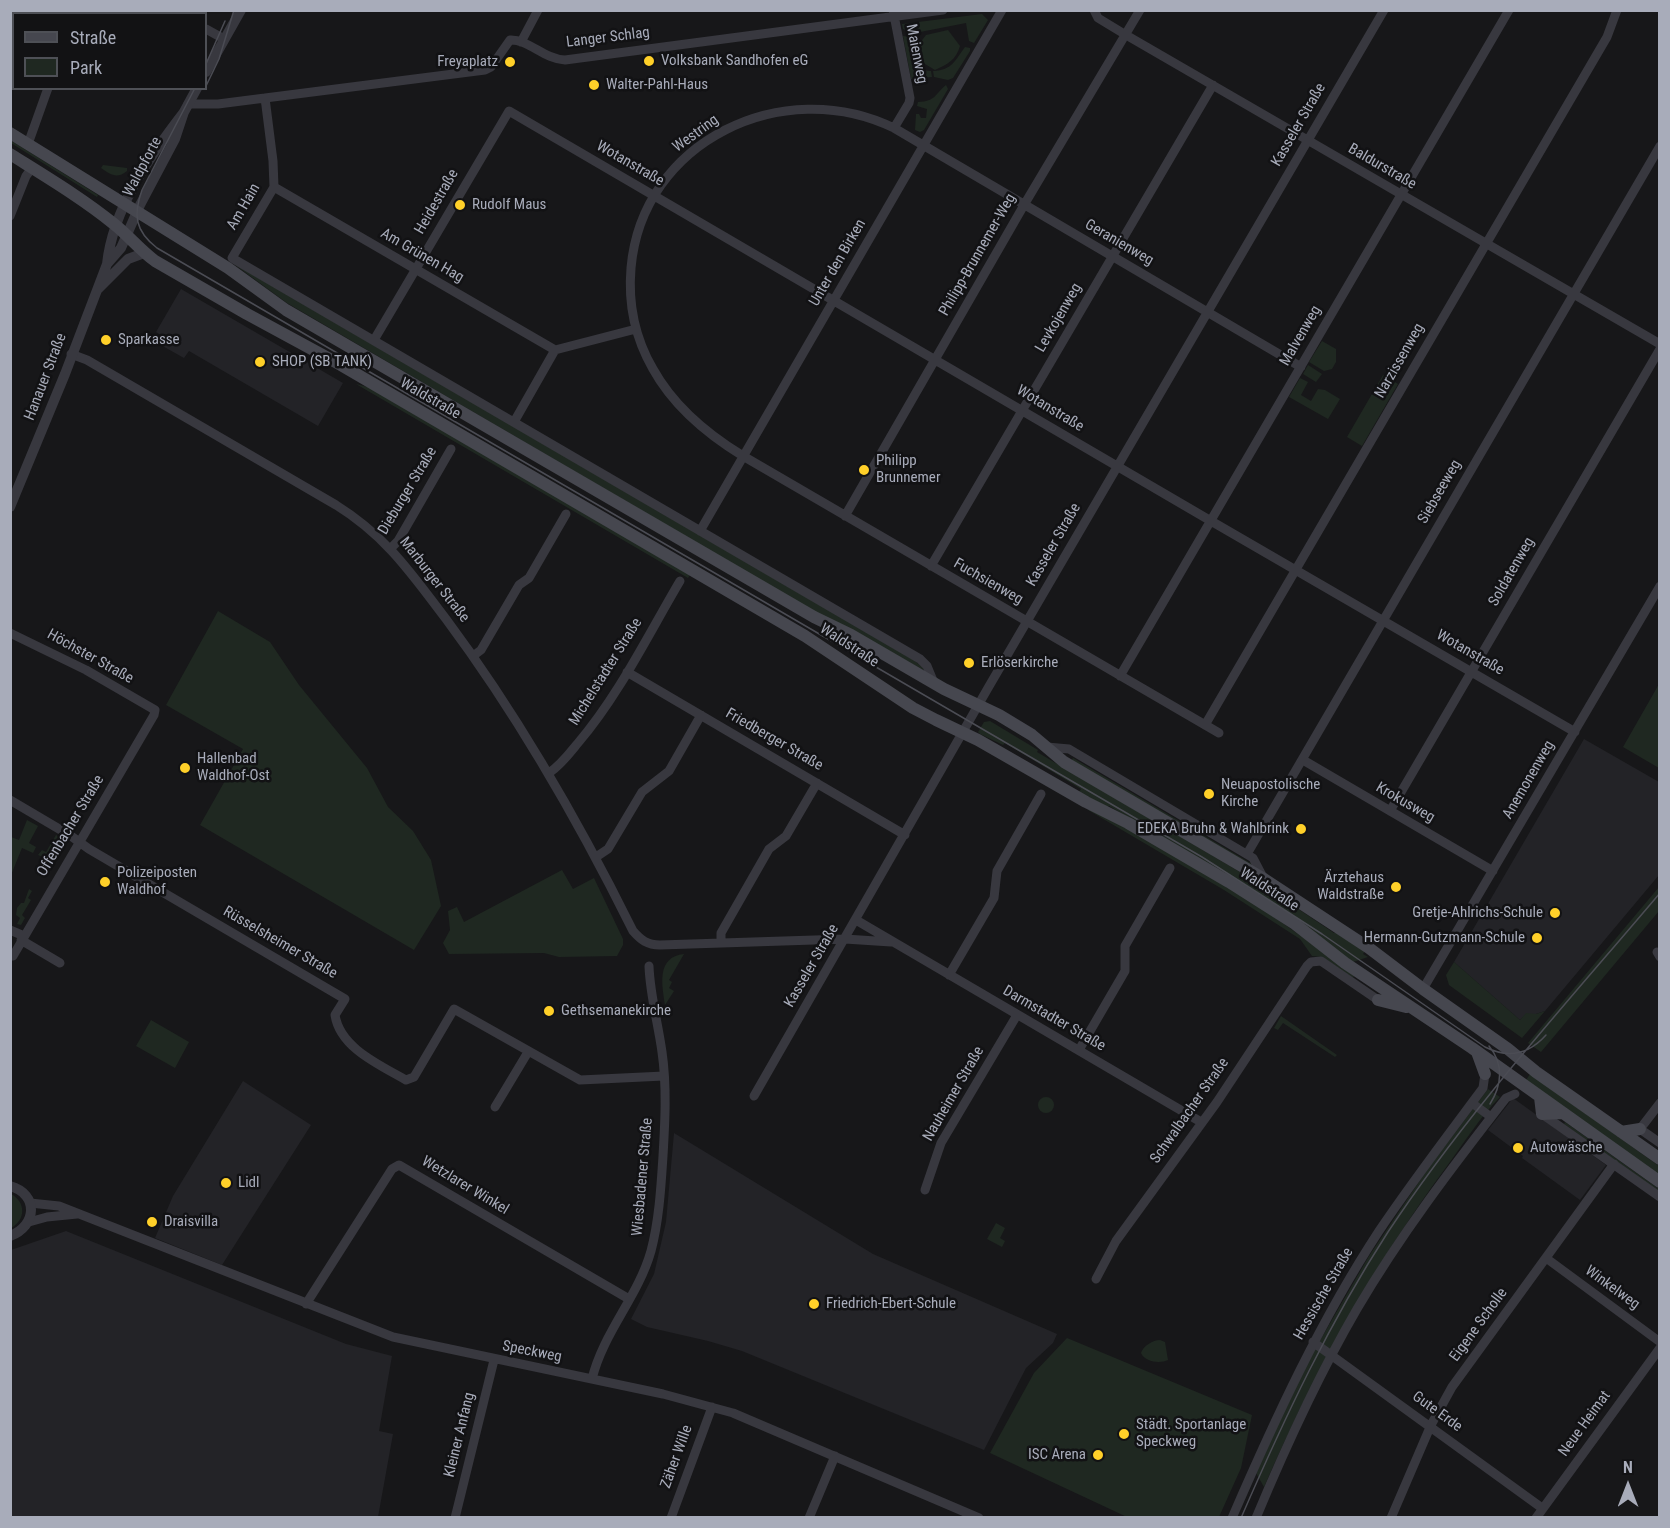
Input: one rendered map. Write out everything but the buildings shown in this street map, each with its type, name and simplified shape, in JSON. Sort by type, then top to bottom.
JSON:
[{"type":"main road","name":"Waldstraße","points":[[10,133],[228,268],[286,310],[814,617],[1032,735],[1064,762],[1264,879],[1362,943],[1508,1049],[1536,1072],[1659,1159]]},
{"type":"main road","name":"Waldstraße","points":[[10,154],[116,225],[144,253],[785,624],[914,708],[984,743],[1229,882],[1295,924],[1345,963],[1477,1052],[1659,1182]]},
{"type":"main road","points":[[1378,1000],[1415,1009]]},
{"type":"main road","points":[[1477,1052],[1485,1074]]},
{"type":"main road","points":[[1515,1094],[1535,1094],[1542,1114],[1562,1113]]},
{"type":"main road","points":[[1621,1132],[1640,1129]]},
{"type":"street","points":[[207,70],[241,10]]},
{"type":"street","points":[[186,108],[485,70],[491,67],[510,40],[521,42],[538,10]]},
{"type":"street","name":"Langer Schlag","points":[[521,42],[550,58],[565,60],[872,15],[943,10]]},
{"type":"street","name":"Unter den Birken","points":[[700,531],[1002,10]]},
{"type":"street","name":"Baldurstraße","points":[[1094,10],[1098,18],[1659,344]]},
{"type":"street","name":"Philipp-Brunnemer-Weg","points":[[845,516],[1024,205],[1140,10]]},
{"type":"street","name":"Kasseler Straße","points":[[754,1096],[1384,10]]},
{"type":"street","name":"Malvenweg","points":[[1120,676],[1509,10]]},
{"type":"street","name":"Narzissenweg","points":[[1205,725],[1607,37],[1617,10]]},
{"type":"street","name":"Maienweg","points":[[893,14],[910,98],[894,128]]},
{"type":"street","points":[[207,30],[224,39]]},
{"type":"street","name":"Levkojenweg","points":[[932,566],[1213,85]]},
{"type":"street","points":[[28,144],[47,90]]},
{"type":"street","name":"Waldpforte","points":[[124,205],[158,146],[186,108],[196,90]]},
{"type":"street","name":"Am Hain","points":[[232,258],[274,187],[265,98]]},
{"type":"street","name":"Waldpforte","points":[[127,235],[136,212],[175,139],[186,108]]},
{"type":"street","name":"Westring","points":[[743,456],[696,424],[663,386],[644,351],[636,328],[630,281],[632,257],[640,228],[655,196],[682,160],[703,143],[744,121],[764,114],[793,110],[850,113],[879,121],[923,146]]},
{"type":"street","name":"Wotanstraße","points":[[509,111],[1575,732]]},
{"type":"street","name":"Heidestraße","points":[[374,340],[509,111]]},
{"type":"street","name":"Geranienweg","points":[[923,146],[1301,367]]},
{"type":"street","name":"Siebseeweg","points":[[1247,854],[1659,146]]},
{"type":"street","points":[[10,216],[32,168]]},
{"type":"street","name":"Am Grünen Hag","points":[[274,187],[555,350]]},
{"type":"street","name":"Hanauer Straße","points":[[10,507],[107,264],[109,246],[124,205]]},
{"type":"street","name":"Hanauer Straße","points":[[107,264],[118,252],[127,235]]},
{"type":"street","name":"Hanauer Straße","points":[[96,291],[128,259],[144,253]]},
{"type":"street","name":"Waldstraße","points":[[232,258],[920,659],[927,666],[934,683]]},
{"type":"street","points":[[514,422],[555,350],[636,328]]},
{"type":"street","name":"Soldatenweg","points":[[1390,811],[1659,349]]},
{"type":"street","name":"Marburger Straße","points":[[71,354],[87,360],[361,520],[391,548],[473,656],[549,773],[596,857],[633,931],[642,941],[652,945]]},
{"type":"street","name":"Dieburger Straße","points":[[391,548],[398,541],[451,449]]},
{"type":"street","name":"Fuchsienweg","points":[[743,456],[1219,733]]},
{"type":"street","points":[[473,656],[481,650],[519,585],[530,578],[566,514]]},
{"type":"street","name":"Michelstadter Straße","points":[[549,773],[558,768],[585,735],[627,672],[680,581]]},
{"type":"street","name":"Anemonenweg","points":[[1423,989],[1659,586]]},
{"type":"street","name":"Höchster Straße","points":[[10,633],[76,664],[155,710]]},
{"type":"street","name":"Friedberger Straße","points":[[627,672],[905,835]]},
{"type":"street","name":"Offenbacher Straße","points":[[12,956],[155,710]]},
{"type":"street","points":[[596,857],[608,849],[642,792],[669,771],[701,715]]},
{"type":"street","name":"Waldstraße","points":[[1047,747],[1069,749],[1247,854],[1253,858],[1264,879]]},
{"type":"street","name":"Krokusweg","points":[[1303,760],[1493,871]]},
{"type":"street","points":[[721,944],[721,933],[769,849],[786,836],[817,783]]},
{"type":"street","points":[[950,975],[994,898],[997,871],[1041,794]]},
{"type":"street","name":"Rüsselsheimer Straße","points":[[10,800],[345,999],[335,1016],[337,1027],[353,1047],[406,1080],[414,1077],[454,1009],[580,1080],[664,1076]]},
{"type":"street","points":[[1079,1050],[1125,971],[1125,946],[1170,868]]},
{"type":"street","name":"Darmstadter Straße","points":[[856,920],[1201,1122]]},
{"type":"street","points":[[10,930],[60,963]]},
{"type":"street","name":"Darmstadter Straße","points":[[652,945],[845,939],[891,942]]},
{"type":"street","name":"Schwalbacher Straße","points":[[1096,1280],[1116,1241],[1311,962],[1321,961],[1378,1000]]},
{"type":"street","name":"Wiesbadener Straße","points":[[592,1379],[599,1354],[645,1267],[654,1236],[665,1125],[662,1053],[649,966]]},
{"type":"street","name":"Nauheimer Straße","points":[[925,1190],[941,1143],[1017,1015]]},
{"type":"street","points":[[495,1107],[528,1052]]},
{"type":"street","name":"Hessische Straße","points":[[1232,1518],[1274,1422],[1313,1342],[1379,1232],[1483,1088],[1485,1074]]},
{"type":"street","points":[[1256,1518],[1291,1435],[1358,1307],[1429,1199],[1506,1098],[1515,1094]]},
{"type":"street","points":[[1472,1103],[1491,1117]]},
{"type":"street","points":[[1659,1103],[1640,1129],[1659,1143]]},
{"type":"street","points":[[1542,1114],[1659,1197]]},
{"type":"street","name":"Eigene Scholle","points":[[1391,1518],[1431,1425],[1452,1387],[1614,1164]]},
{"type":"street","name":"Wetzlarer Winkel","points":[[306,1304],[392,1169],[399,1165],[629,1299]]},
{"type":"street","points":[[10,1186],[21,1190],[30,1203],[29,1222]]},
{"type":"street","name":"Speckweg","points":[[30,1203],[59,1206],[393,1337],[592,1379],[733,1413],[980,1518]]},
{"type":"street","name":"Speckweg","points":[[10,1236],[24,1228],[29,1222],[47,1217],[80,1214]]},
{"type":"street","name":"Winkelweg","points":[[1546,1258],[1659,1342]]},
{"type":"street","name":"Gute Erde","points":[[1313,1342],[1431,1425],[1542,1508]]},
{"type":"street","name":"Neue Heimat","points":[[1536,1518],[1659,1348]]},
{"type":"street","name":"Kleiner Anfang","points":[[455,1518],[494,1360]]},
{"type":"street","name":"Zäher Wille","points":[[671,1518],[712,1407]]},
{"type":"street","points":[[809,1518],[835,1456]]},
{"type":"street","points":[[953,1518],[957,1508]]},
{"type":"shaded area","points":[[181,289],[343,383],[318,426],[189,351],[184,358],[159,344],[164,337],[156,332]]},
{"type":"shaded area","name":"Gretje-Ahlrichs-Schule","points":[[1584,739],[1659,782],[1659,875],[1545,1011],[1526,1014],[1520,1020],[1454,962]]},
{"type":"shaded area","points":[[243,1081],[311,1125],[222,1265],[155,1238],[173,1196]]},
{"type":"shaded area","points":[[1513,1098],[1606,1165],[1580,1200],[1488,1130]]},
{"type":"shaded area","name":"Friedrich-Ebert-Schule","points":[[674,1133],[873,1254],[1057,1334],[1053,1343],[1026,1368],[984,1450],[742,1351],[647,1327],[631,1319],[654,1274],[666,1222]]},
{"type":"shaded area","points":[[66,1231],[346,1344],[392,1356],[379,1431],[393,1434],[378,1517],[11,1517],[11,1250]]},
{"type":"green space","points":[[982,14],[988,20],[974,43],[969,41],[966,23],[915,33],[903,29],[902,24]]},
{"type":"green space","points":[[948,30],[960,46],[951,61],[935,70],[920,61],[916,48],[926,35]]},
{"type":"green space","points":[[903,36],[911,37],[917,67],[920,70],[931,71],[932,77],[918,78],[915,81],[911,79]]},
{"type":"green space","points":[[965,47],[970,48],[970,51],[953,78],[948,80],[934,77],[933,71],[949,66]]},
{"type":"green space","points":[[946,85],[948,89],[924,130],[920,132],[915,130],[916,114],[919,114],[921,118],[926,118],[927,109],[917,106],[918,102],[932,99]]},
{"type":"green space","points":[[10,140],[98,195],[97,197],[11,143]]},
{"type":"green space","points":[[103,165],[127,168],[127,171],[114,175],[101,168]]},
{"type":"green space","points":[[231,262],[914,660],[927,672],[817,613],[287,303]]},
{"type":"green space","points":[[1322,341],[1336,349],[1336,362],[1332,369],[1324,371],[1309,362]]},
{"type":"green space","points":[[1308,365],[1322,374],[1316,382],[1303,374]]},
{"type":"green space","points":[[1383,375],[1398,384],[1362,446],[1347,437]]},
{"type":"green space","points":[[1300,378],[1308,382],[1301,395],[1311,401],[1318,389],[1325,390],[1340,399],[1328,419],[1289,397]]},
{"type":"green space","points":[[356,384],[368,387],[690,575],[688,578]]},
{"type":"green space","points":[[218,611],[270,642],[299,685],[367,768],[388,807],[413,831],[431,860],[441,906],[414,950],[200,825],[243,749],[166,705]]},
{"type":"green space","points":[[1659,684],[1659,768],[1623,747]]},
{"type":"green space","points":[[990,721],[1038,750],[1037,752],[1267,888],[1365,951],[1363,954],[1368,957],[1353,962],[1254,892],[1109,806],[1079,792],[1081,789],[1005,743],[1003,745],[980,734],[978,732],[984,722]]},
{"type":"green space","points":[[1073,758],[1252,864],[1251,866],[1071,761]]},
{"type":"green space","points":[[1089,808],[1159,844],[1226,885],[1323,952],[1354,976],[1353,978],[1322,957],[1312,956],[1300,939],[1224,890],[1088,810]]},
{"type":"green space","points":[[27,820],[38,826],[29,843],[36,847],[33,853],[22,848],[11,875],[11,837],[19,840]]},
{"type":"green space","points":[[56,835],[63,839],[41,877],[36,874],[43,857],[38,855],[42,850],[46,852]]},
{"type":"green space","points":[[562,870],[573,889],[594,878],[623,939],[623,945],[617,956],[559,957],[544,953],[449,954],[443,943],[450,930],[448,911],[457,907],[464,922]]},
{"type":"green space","points":[[1659,887],[1659,911],[1541,1052],[1528,1043]]},
{"type":"green space","points":[[29,889],[32,891],[28,898],[31,900],[22,915],[25,918],[21,925],[17,924],[20,918],[16,915],[17,908],[24,903]]},
{"type":"green space","points":[[684,954],[669,980],[672,982],[669,988],[674,991],[665,1005],[662,981],[665,966],[675,956]]},
{"type":"green space","points":[[1454,962],[1520,1020],[1526,1013],[1536,1014],[1545,1011],[1522,1038],[1449,985],[1446,975]]},
{"type":"green space","points":[[1281,1016],[1337,1055],[1335,1057],[1283,1023],[1278,1030],[1274,1028]]},
{"type":"green space","points":[[151,1020],[189,1042],[175,1068],[136,1046]]},
{"type":"green space","points":[[1530,1074],[1659,1166],[1659,1175],[1526,1080]]},
{"type":"green space","points":[[1488,1089],[1500,1097],[1479,1122],[1420,1204],[1370,1281],[1324,1362],[1264,1487],[1256,1473],[1311,1356],[1369,1256],[1429,1167]]},
{"type":"green space","points":[[1046,1097],[1052,1099],[1054,1105],[1052,1111],[1046,1113],[1040,1111],[1038,1105],[1040,1099]]},
{"type":"green space","points":[[1565,1122],[1659,1189],[1659,1192],[1564,1124]]},
{"type":"green space","points":[[11,1194],[22,1206],[22,1216],[11,1228]]},
{"type":"green space","points":[[996,1223],[1005,1228],[1000,1238],[1005,1241],[1002,1247],[987,1239]]},
{"type":"green space","name":"Städt. Sportanlage Speckweg","points":[[1067,1338],[1252,1415],[1241,1468],[1219,1517],[1127,1517],[990,1453],[1034,1373]]},
{"type":"green space","points":[[1160,1340],[1165,1342],[1168,1360],[1153,1361],[1143,1356],[1141,1353],[1146,1346]]},
{"type":"tram line","points":[[207,84],[219,59],[234,10]]},
{"type":"tram line","points":[[207,62],[225,21]]},
{"type":"tram line","points":[[194,90],[142,190],[137,207],[140,229],[157,248],[1202,857],[1322,934],[1485,1047],[1502,1053],[1518,1053],[1533,1047],[1546,1035]]},
{"type":"tram line","points":[[1241,1518],[1308,1372],[1346,1301],[1388,1232],[1451,1143],[1660,893]]},
{"type":"tram line","points":[[1489,1046],[1497,1060],[1500,1075],[1490,1104]]},
{"type":"place","name":"Volksbank Sandhofen eG","points":[[649,61]]},
{"type":"place","name":"Freyaplatz","points":[[510,62]]},
{"type":"place","name":"Walter-Pahl-Haus","points":[[594,85]]},
{"type":"place","name":"Rudolf Maus","points":[[460,205]]},
{"type":"place","name":"Sparkasse","points":[[106,340]]},
{"type":"place","name":"SHOP (SB TANK)","points":[[260,362]]},
{"type":"place","name":"Philipp Brunnemer","points":[[864,470]]},
{"type":"place","name":"Erlöserkirche","points":[[969,663]]},
{"type":"place","name":"Hallenbad Waldhof-Ost","points":[[185,768]]},
{"type":"place","name":"Neuapostolische Kirche","points":[[1209,794]]},
{"type":"place","name":"EDEKA Bruhn & Wahlbrink","points":[[1301,829]]},
{"type":"place","name":"Polizeiposten Waldhof","points":[[105,882]]},
{"type":"place","name":"Ärztehaus Waldstraße","points":[[1396,887]]},
{"type":"place","name":"Gretje-Ahlrichs-Schule","points":[[1555,913]]},
{"type":"place","name":"Hermann-Gutzmann-Schule","points":[[1537,938]]},
{"type":"place","name":"Gethsemanekirche","points":[[549,1011]]},
{"type":"place","name":"Autowäsche","points":[[1518,1148]]},
{"type":"place","name":"Lidl","points":[[226,1183]]},
{"type":"place","name":"Draisvilla","points":[[152,1222]]},
{"type":"place","name":"Friedrich-Ebert-Schule","points":[[814,1304]]},
{"type":"place","name":"Städt. Sportanlage Speckweg","points":[[1124,1434]]},
{"type":"place","name":"ISC Arena","points":[[1098,1455]]}]
